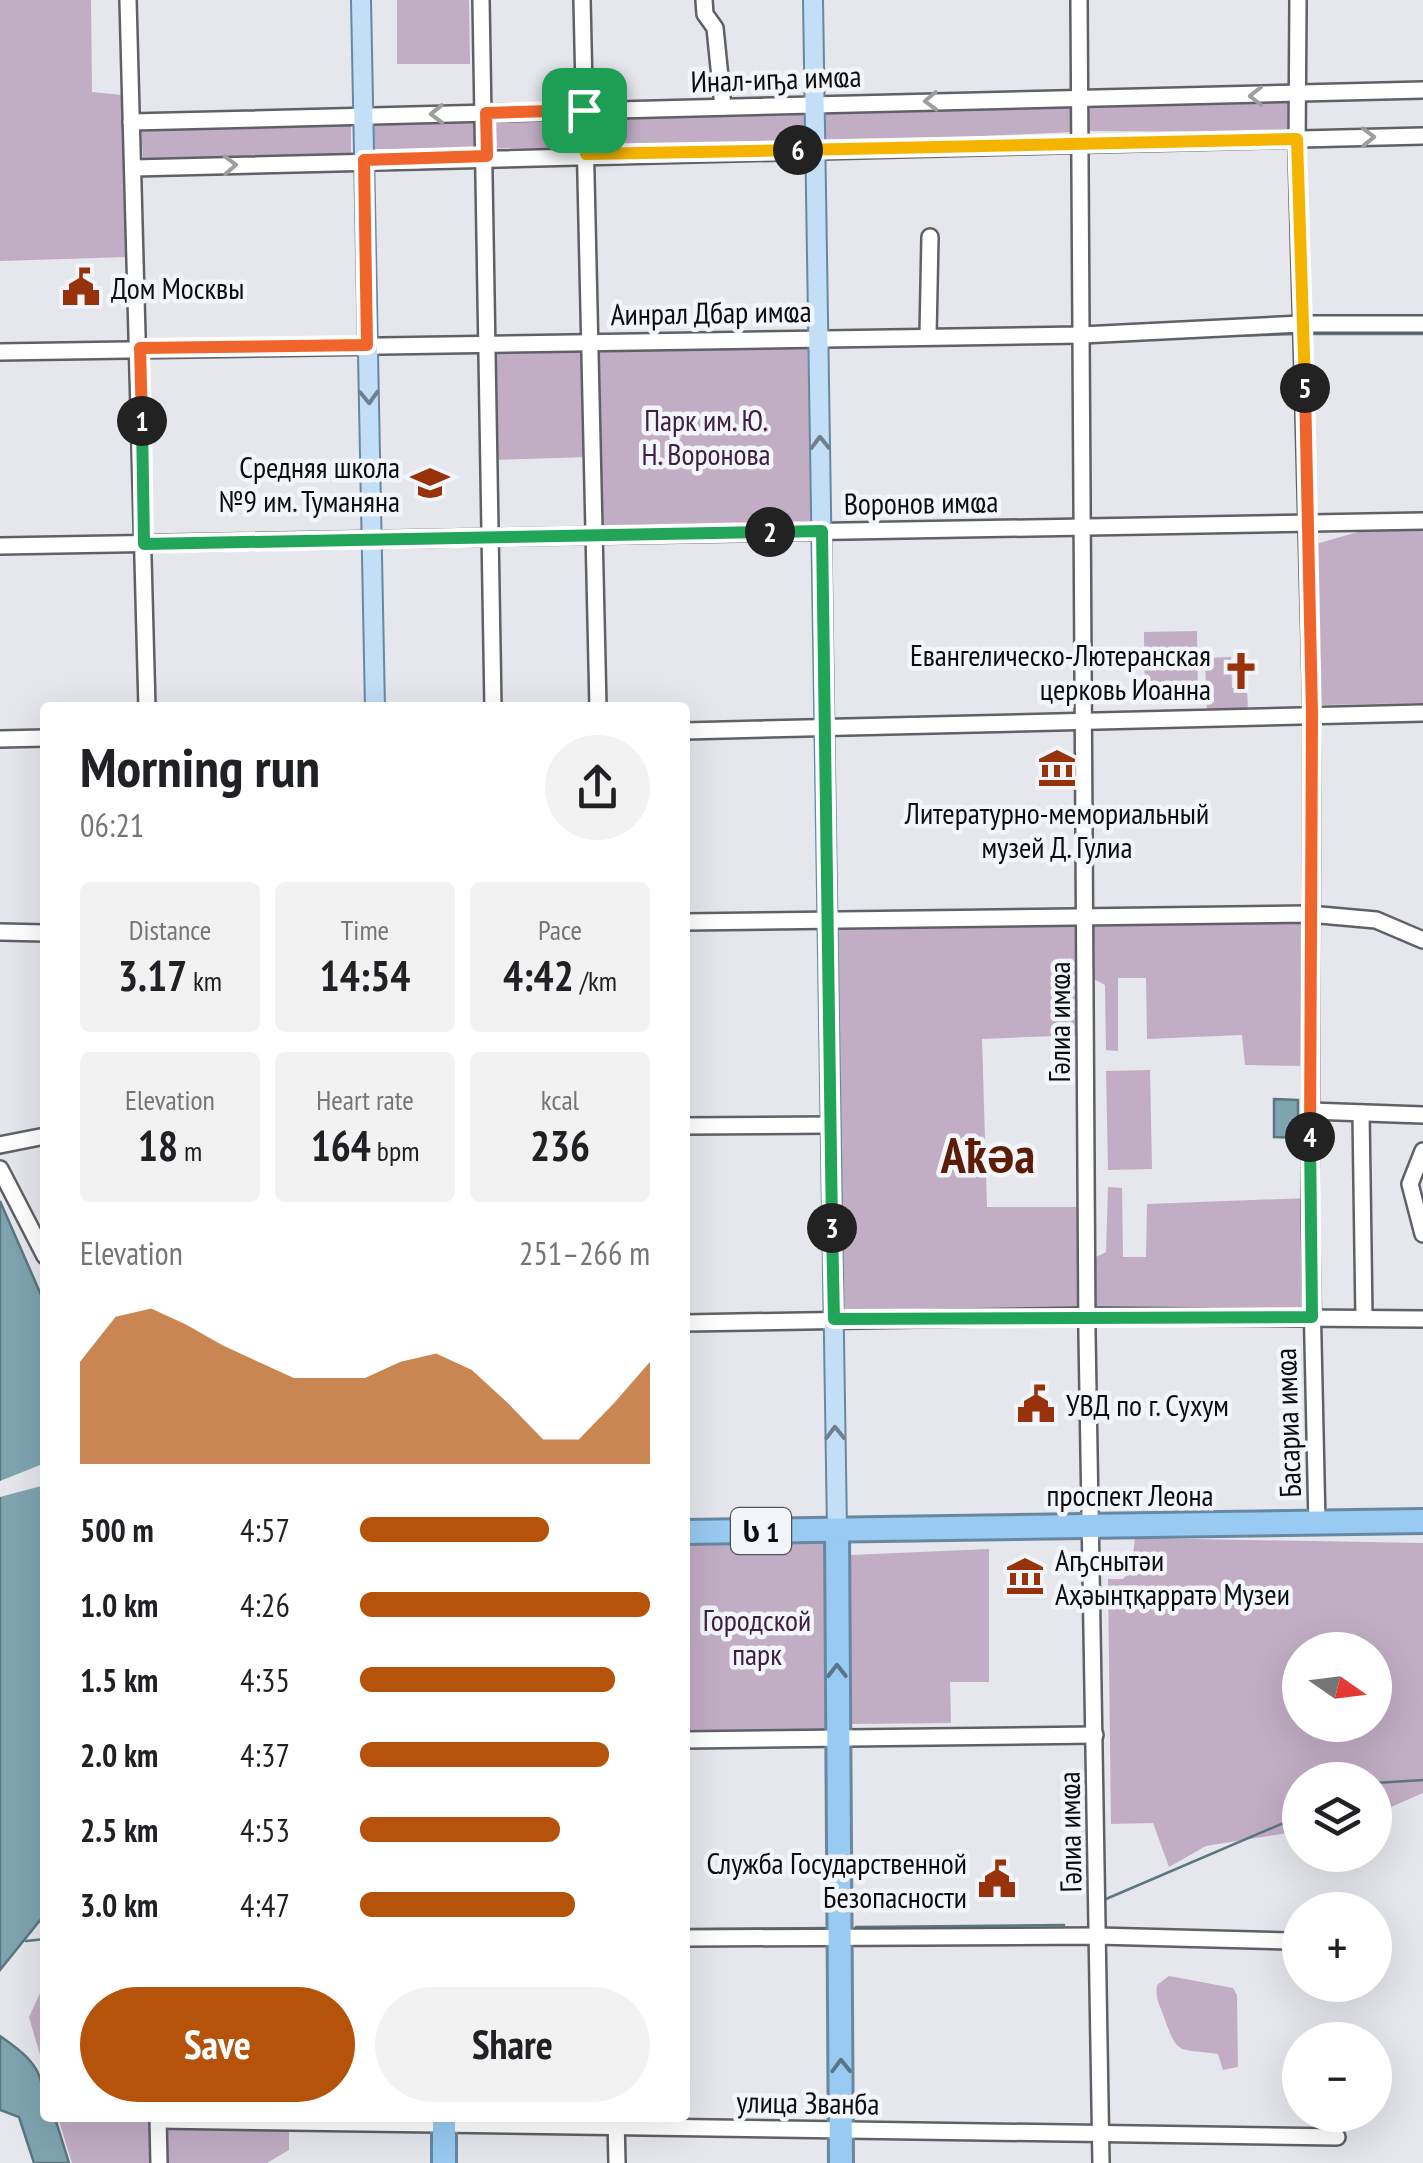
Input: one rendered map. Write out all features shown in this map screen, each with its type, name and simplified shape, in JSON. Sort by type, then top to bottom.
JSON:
[{"type":"highway","name":"проспект Леона","points":[[837,1530],[1092,1523],[1423,1521]]},
{"type":"highway","name":"ს 1","points":[[690,1532],[837,1530]]},
{"type":"highway","points":[[837,1530],[841,2163]]},
{"type":"highway","points":[[444,2122],[444,2163]]},
{"type":"main road","points":[[361,0],[375,702]]},
{"type":"main road","points":[[813,0],[837,1530]]},
{"type":"street","points":[[128,0],[147,702]]},
{"type":"street","points":[[481,0],[487,156],[493,702]]},
{"type":"street","points":[[582,0],[598,702]]},
{"type":"street","points":[[704,0],[705,14],[716,28],[723,108]]},
{"type":"street","name":"Гәлиа имҩа","points":[[1080,0],[1087,1316],[1101,2163]]},
{"type":"street","name":"Басариа имҩа","points":[[1298,0],[1297,139],[1312,714],[1310,1111],[1317,1524]]},
{"type":"street","name":"Инал-иҧа имҩа","points":[[131,122],[1423,90]]},
{"type":"street","points":[[133,168],[487,156],[1423,136]]},
{"type":"street","points":[[928,336],[930,238]]},
{"type":"street","name":"Аинрал Дбар имҩа","points":[[0,352],[1082,335],[1302,324],[1423,324]]},
{"type":"street","name":"Воронов имҩа","points":[[0,546],[1423,521]]},
{"type":"street","points":[[690,732],[1423,713]]},
{"type":"street","points":[[0,738],[40,738]]},
{"type":"street","points":[[690,922],[1309,914],[1376,920],[1423,940]]},
{"type":"street","points":[[0,932],[40,933]]},
{"type":"street","points":[[1310,1111],[1423,1115]]},
{"type":"street","points":[[1360,1113],[1364,1318]]},
{"type":"street","points":[[690,1126],[830,1125]]},
{"type":"street","points":[[0,1146],[40,1137]]},
{"type":"street","points":[[1423,1151],[1410,1184],[1423,1234]]},
{"type":"street","points":[[0,1169],[40,1246]]},
{"type":"street","points":[[690,1324],[1087,1316],[1423,1318]]},
{"type":"street","points":[[690,1740],[1096,1734]]},
{"type":"street","points":[[690,1938],[1098,1936],[1282,1941]]},
{"type":"street","points":[[158,2122],[159,2163]]},
{"type":"street","points":[[616,2122],[617,2163]]},
{"type":"street","name":"улица Званба","points":[[616,2122],[841,2130],[1337,2137]]},
{"type":"green space","points":[[0,0],[91,0],[92,92],[122,95],[127,257],[0,261]]},
{"type":"green space","points":[[397,0],[469,0],[470,64],[397,64]]},
{"type":"green space","points":[[1075,101],[1075,132],[820,143],[819,112]]},
{"type":"green space","points":[[1084,101],[1290,102],[1289,132],[1085,131]]},
{"type":"green space","points":[[808,113],[808,148],[594,149],[594,115]]},
{"type":"green space","points":[[569,119],[570,148],[365,149],[365,121]]},
{"type":"green space","points":[[351,122],[351,158],[143,159],[141,126]]},
{"type":"green space","name":"Парк им. Ю. Н. Воронова","points":[[818,338],[821,531],[594,535],[590,341]]},
{"type":"green space","points":[[586,347],[587,457],[493,460],[492,348]]},
{"type":"green space","points":[[1423,525],[1423,703],[1320,705],[1316,544],[1379,526]]},
{"type":"green space","points":[[1197,631],[1198,699],[1145,700],[1144,632]]},
{"type":"green space","points":[[1231,657],[1232,688],[1247,688],[1248,711],[1207,712],[1205,658]]},
{"type":"green space","points":[[1305,920],[1306,1066],[1245,1065],[1242,1035],[1147,1039],[1146,978],[1118,978],[1118,1051],[1106,1050],[1105,985],[1090,977],[1089,924]]},
{"type":"green space","points":[[829,923],[1079,923],[1079,1035],[982,1039],[987,1207],[1080,1207],[1081,1310],[837,1314]]},
{"type":"green space","points":[[1150,1070],[1152,1169],[1108,1170],[1106,1071]]},
{"type":"green space","points":[[1108,1187],[1122,1188],[1123,1257],[1146,1257],[1147,1204],[1307,1198],[1310,1315],[1095,1310],[1094,1258],[1106,1252]]},
{"type":"green space","name":"Городской парк","points":[[828,1538],[830,1731],[690,1736],[690,1541]]},
{"type":"green space","points":[[1135,1538],[1423,1543],[1423,1793],[1392,1807],[1392,1762],[1282,1762],[1282,1834],[1206,1846],[1169,1867],[1153,1823],[1111,1824],[1108,1579],[1123,1579],[1131,1571]]},
{"type":"green space","points":[[989,1549],[989,1682],[950,1682],[951,1723],[850,1724],[851,1555]]},
{"type":"green space","points":[[1169,1976],[1233,1988],[1237,1995],[1238,2067],[1223,2070],[1218,2054],[1177,2045],[1157,1995],[1157,1985]]},
{"type":"green space","points":[[40,1993],[40,2055],[29,2017]]},
{"type":"green space","points":[[59,2122],[152,2122],[151,2163],[72,2163]]},
{"type":"green space","points":[[165,2129],[289,2131],[289,2150],[267,2163],[168,2163]]},
{"type":"water","points":[[1274,1099],[1298,1100],[1298,1138],[1274,1137]]},
{"type":"water","points":[[0,1201],[40,1293],[40,1920],[0,1970]]},
{"type":"water","points":[[0,2036],[36,2069],[40,2078],[40,2122],[56,2122],[69,2163],[34,2163],[19,2117],[0,2110]]},
{"type":"pier","points":[[40,1465],[40,1486],[0,1497],[0,1481]]},
{"type":"waterway","points":[[1220,336],[1297,334]]},
{"type":"waterway","points":[[1310,334],[1423,334]]},
{"type":"waterway","points":[[1392,1782],[1423,1780]]},
{"type":"waterway","points":[[1106,1899],[1282,1824]]},
{"type":"waterway","points":[[856,1927],[1064,1925]]},
{"type":"waterway","points":[[690,1929],[828,1928]]},
{"type":"waterway","points":[[26,1941],[40,1940]]},
{"type":"place","name":"Дом Москвы","points":[[81,287]]},
{"type":"place","name":"Средняя школа №9 им. Туманяна","points":[[430,483]]},
{"type":"place","name":"Евангелическо-Лютеранская церковь Иоанна","points":[[1241,671]]},
{"type":"place","name":"Литературно-мемориальный музей Д. Гулиа","points":[[1057,768]]},
{"type":"place","name":"УВД по г. Сухум","points":[[1036,1404]]},
{"type":"place","name":"Аҧснытәи Аҳәынҭқарратә Музеи","points":[[1025,1576]]},
{"type":"place","name":"Служба Государственной Безопасности","points":[[997,1879]]},
{"type":"district","name":"Аҟəа","points":[[988,1154]]},
{"type":"route","points":[[584,110],[586,154],[1297,139],[1312,714],[1312,1317],[834,1319],[822,531],[144,544],[140,348],[367,345],[364,160],[487,156],[486,113],[584,110]]}]
